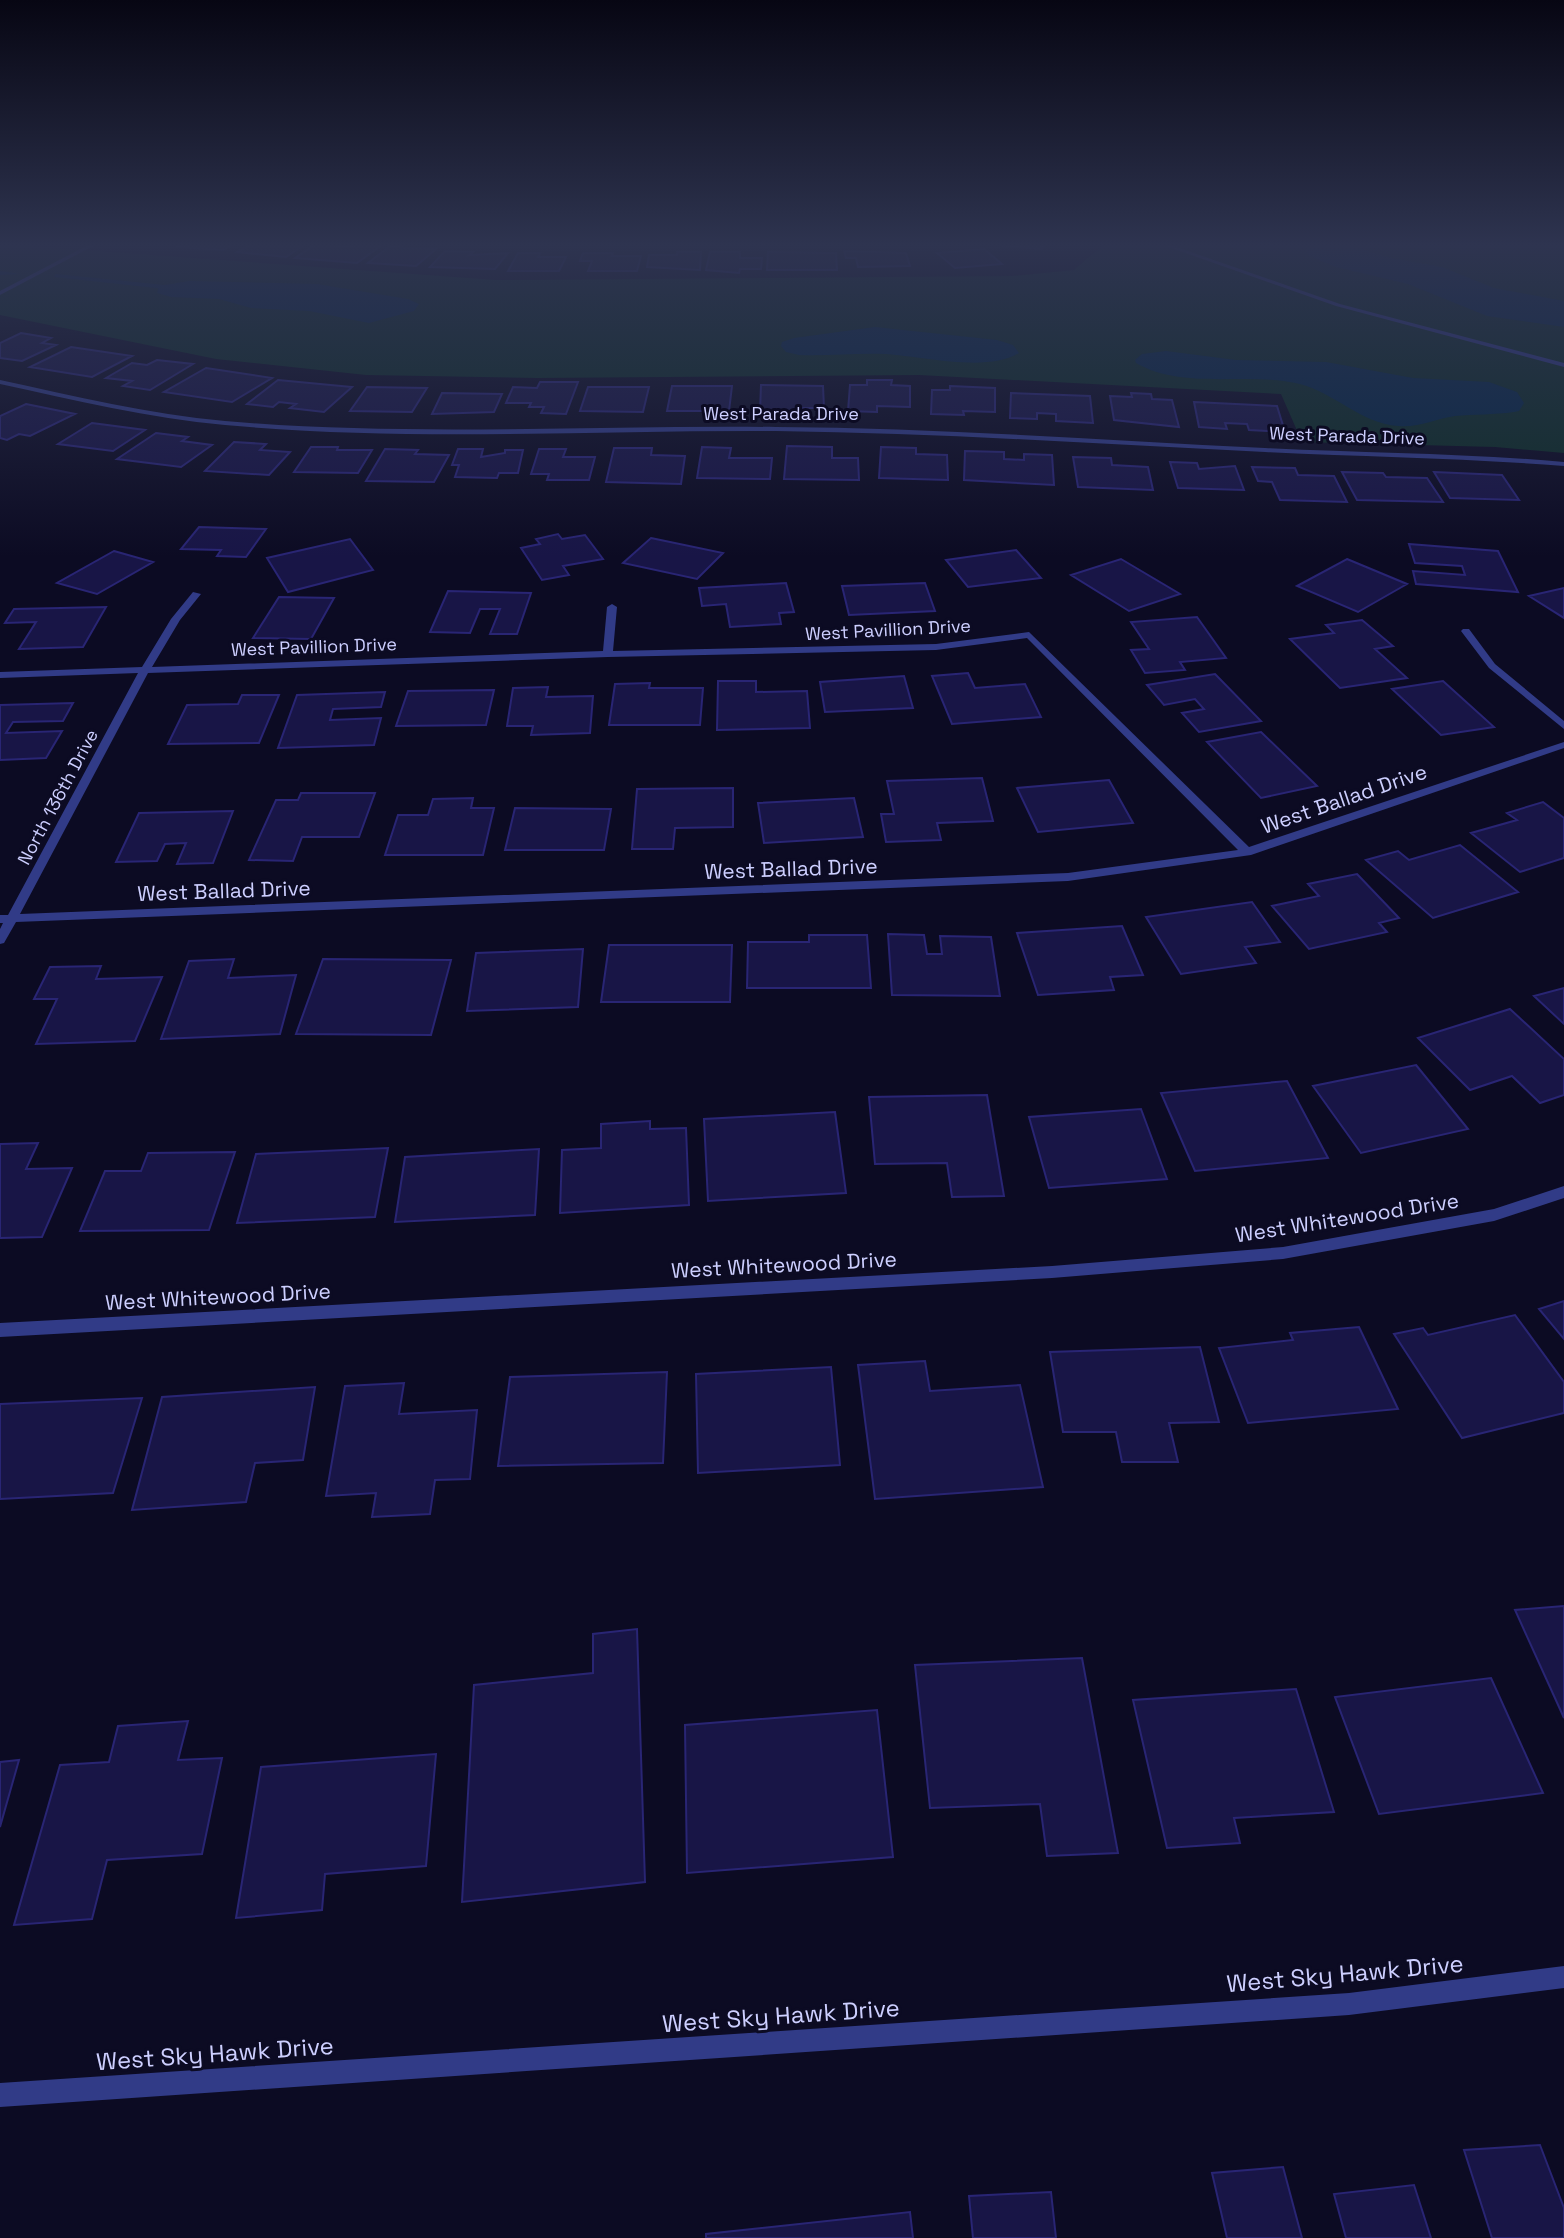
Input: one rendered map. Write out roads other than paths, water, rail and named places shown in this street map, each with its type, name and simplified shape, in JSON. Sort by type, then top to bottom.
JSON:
[{"type":"street","points":[[1500,348],[1564,365]]},
{"type":"street","name":"West Parada Drive","points":[[0,382],[120,407],[220,422],[326,430],[916,431],[1271,450],[1448,455],[1564,464]]},
{"type":"street","points":[[0,394],[19,386]]},
{"type":"street","points":[[146,668],[196,594]]},
{"type":"street","points":[[608,654],[612,607]]},
{"type":"street","points":[[1466,631],[1492,666],[1564,726]]},
{"type":"street","name":"West Pavillion Drive","points":[[0,675],[608,654],[936,647],[1030,635],[1247,852]]},
{"type":"street","name":"North 136th Drive","points":[[0,940],[14,919],[146,668]]},
{"type":"street","name":"West Ballad Drive","points":[[0,919],[1068,877],[1247,852],[1564,745]]},
{"type":"street","name":"West Whitewood Drive","points":[[0,1330],[1038,1272],[1283,1253],[1494,1215],[1564,1192]]},
{"type":"street","name":"West Sky Hawk Drive","points":[[0,2095],[1349,2004],[1564,1977]]},
{"type":"water","points":[[783,348],[1016,348],[1019,353],[1006,359],[972,363],[885,354],[799,355],[786,352]]},
{"type":"water","points":[[1166,351],[1236,360],[1326,362],[1413,378],[1489,382],[1517,392],[1524,403],[1519,411],[1514,412],[1455,416],[1420,425],[1384,424],[1300,384],[1259,379],[1196,379],[1155,371],[1136,363],[1135,360],[1142,354]]}]
